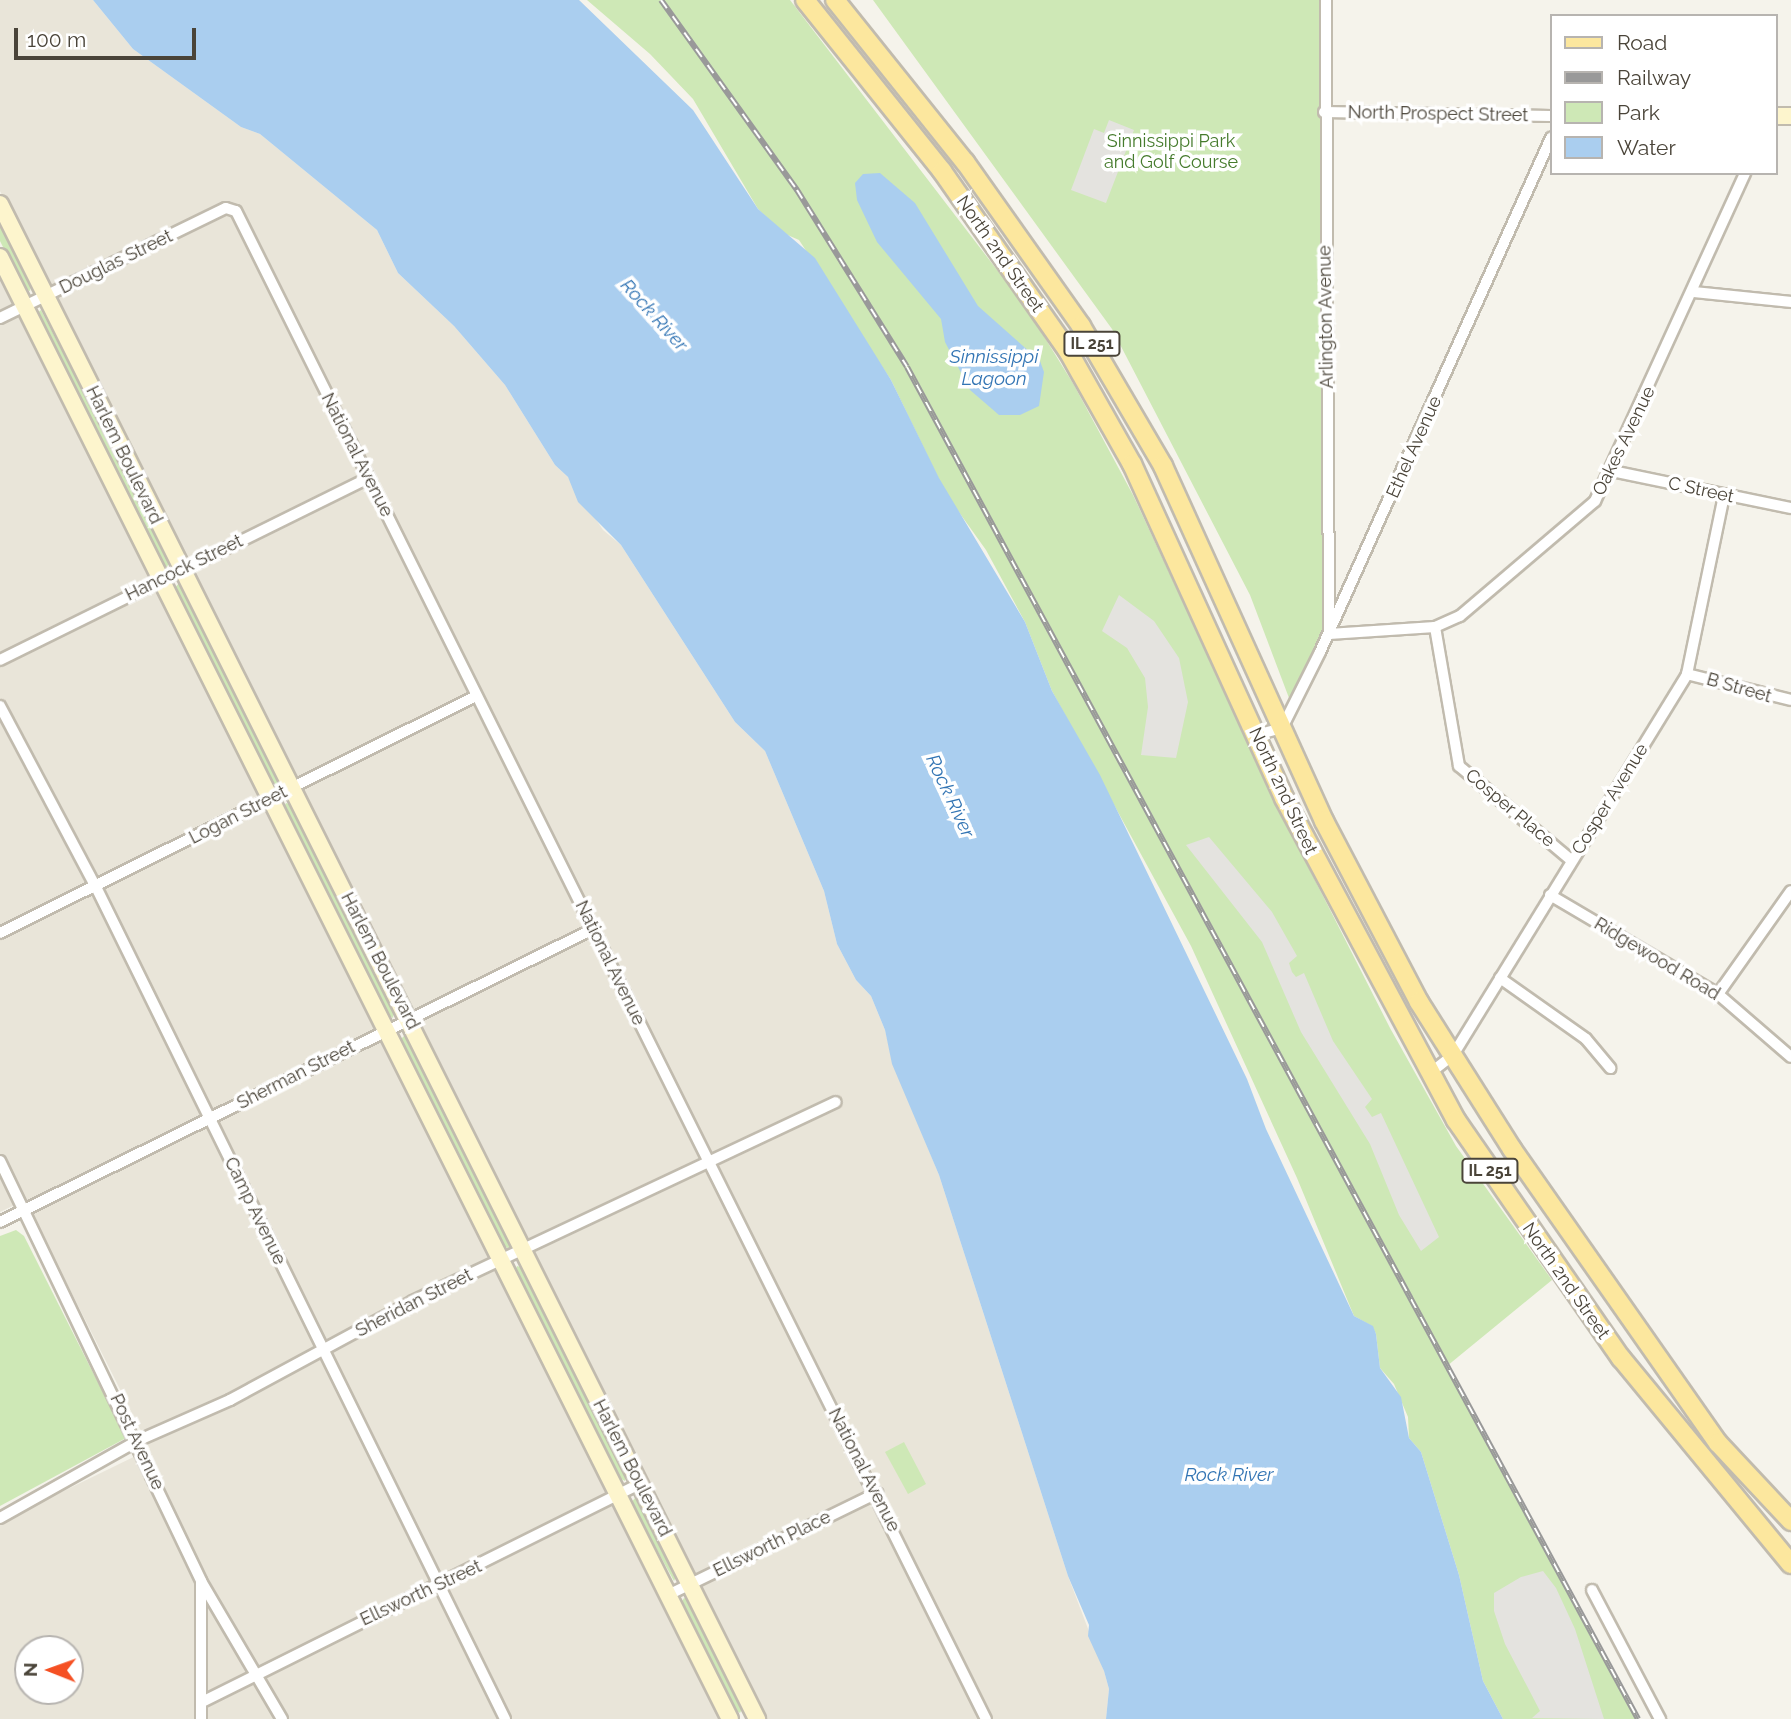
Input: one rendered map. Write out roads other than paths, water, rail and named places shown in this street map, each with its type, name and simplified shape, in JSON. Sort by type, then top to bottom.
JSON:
[{"type":"main road","name":"North 2nd Street","points":[[805,0],[942,171],[1068,351],[1132,464],[1256,735],[1358,942],[1430,1073],[1478,1153],[1621,1358],[1791,1564]]},
{"type":"main road","name":"North 2nd Street","points":[[835,0],[965,162],[1081,326],[1163,466],[1324,821],[1419,1002],[1512,1149],[1718,1443],[1791,1521]]},
{"type":"street","name":"Arlington Avenue","points":[[1326,0],[1324,112],[1329,634]]},
{"type":"street","name":"North Prospect Street","points":[[1324,112],[1550,116]]},
{"type":"street","name":"Ethel Avenue","points":[[1282,728],[1329,634],[1550,140]]},
{"type":"street","name":"Oakes Avenue","points":[[1329,634],[1436,628],[1460,616],[1595,501],[1612,471],[1694,292],[1744,175]]},
{"type":"street","name":"Harlem Boulevard","points":[[0,204],[181,569],[409,1017],[690,1584],[753,1718]]},
{"type":"street","name":"Douglas Street","points":[[0,318],[232,208]]},
{"type":"street","name":"National Avenue","points":[[232,208],[877,1493],[986,1719]]},
{"type":"street","name":"Harlem Boulevard","points":[[0,257],[730,1719]]},
{"type":"street","points":[[1694,292],[1791,302]]},
{"type":"street","name":"C Street","points":[[1612,471],[1791,508]]},
{"type":"street","name":"Hancock Street","points":[[0,660],[369,478]]},
{"type":"street","name":"Cosper Avenue","points":[[1430,1073],[1453,1055],[1687,674],[1724,495]]},
{"type":"street","name":"Cosper Place","points":[[1436,628],[1459,766],[1572,860]]},
{"type":"street","name":"B Street","points":[[1687,674],[1791,700]]},
{"type":"street","name":"Logan Street","points":[[0,933],[476,696]]},
{"type":"street","name":"Camp Avenue","points":[[0,706],[96,887],[505,1719]]},
{"type":"street","points":[[1256,735],[1282,728]]},
{"type":"street","points":[[1718,994],[1791,891]]},
{"type":"street","name":"Ridgewood Road","points":[[1550,895],[1718,994],[1791,1057]]},
{"type":"street","name":"Sherman Street","points":[[0,1222],[210,1119],[386,1028],[593,929]]},
{"type":"street","points":[[1500,978],[1586,1039],[1610,1068]]},
{"type":"street","name":"Sheridan Street","points":[[0,1518],[137,1441],[323,1351],[413,1301],[835,1102]]},
{"type":"street","name":"Post Avenue","points":[[0,1161],[137,1441],[201,1581],[282,1719]]},
{"type":"street","name":"Ellsworth Street","points":[[202,1702],[258,1676],[346,1628],[440,1585],[639,1485]]},
{"type":"street","name":"Ellsworth Place","points":[[668,1595],[877,1493]]},
{"type":"street","points":[[201,1581],[201,1719]]},
{"type":"street","points":[[1592,1590],[1660,1719]]},
{"type":"water","name":"Rock River","points":[[93,0],[579,0],[693,110],[758,209],[815,258],[891,380],[939,478],[1025,622],[1052,691],[1100,775],[1247,1079],[1266,1129],[1354,1316],[1373,1326],[1380,1368],[1401,1397],[1409,1438],[1421,1452],[1459,1575],[1483,1681],[1503,1719],[1106,1719],[1109,1689],[1104,1671],[1088,1636],[1089,1625],[1068,1576],[939,1175],[892,1064],[885,1030],[871,996],[856,980],[837,944],[824,891],[765,751],[735,722],[621,545],[578,502],[568,477],[555,465],[505,385],[454,326],[398,273],[377,230],[260,134],[241,127],[133,49]]},
{"type":"water","name":"Sinnissippi Lagoon","points":[[880,173],[915,203],[978,306],[1040,361],[1044,372],[1039,406],[1020,415],[999,415],[970,390],[945,342],[941,319],[877,242],[857,200],[855,183],[863,174]]},
{"type":"railway","points":[[661,0],[797,190],[907,367],[1638,1719]]},
{"type":"park label","name":"Sinnissippi Park and Golf Course","points":[[1171,152]]}]
